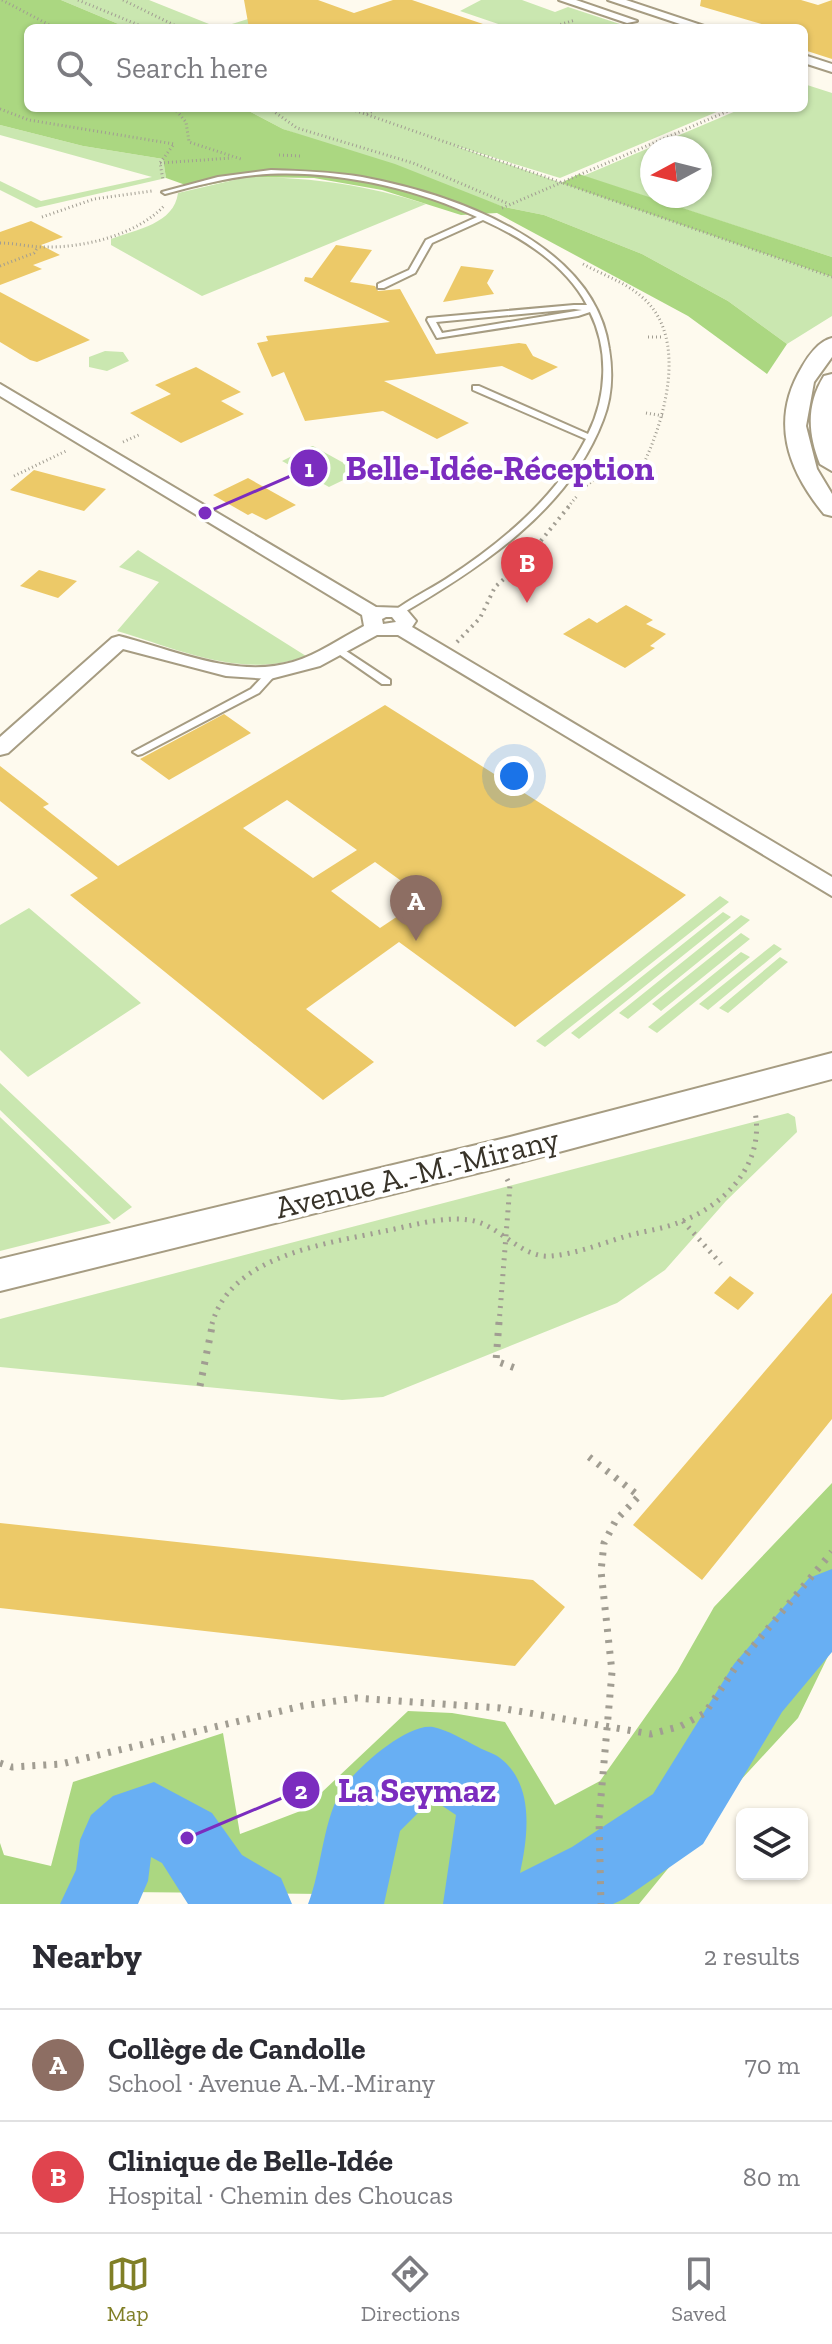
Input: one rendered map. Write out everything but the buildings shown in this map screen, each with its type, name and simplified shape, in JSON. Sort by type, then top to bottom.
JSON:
[{"type":"street","points":[[614,0],[679,24]]},
{"type":"street","points":[[570,1],[641,24]]},
{"type":"street","points":[[808,60],[832,68]]},
{"type":"street","points":[[832,344],[802,380],[794,403],[793,425],[798,453],[808,477],[832,509]]},
{"type":"street","points":[[832,381],[822,407],[820,432],[832,464]]},
{"type":"street","points":[[0,389],[375,621],[385,631],[399,620],[832,888]]},
{"type":"street","points":[[0,748],[119,642],[202,664],[273,672],[308,663],[337,648],[375,621]]},
{"type":"street","name":"Avenue A.-M.-Mirany","points":[[0,1275],[510,1151],[832,1066]]},
{"type":"lane","points":[[165,192],[237,175],[310,172],[397,188],[483,217],[556,262],[582,289],[593,308],[603,329],[606,392],[590,438],[564,482],[518,531],[399,620]]},
{"type":"lane","points":[[381,286],[412,271],[429,242],[483,217]]},
{"type":"lane","points":[[457,325],[593,308]]},
{"type":"lane","points":[[541,314],[440,336],[431,320],[541,314]]},
{"type":"lane","points":[[476,388],[590,438]]},
{"type":"lane","points":[[337,648],[386,682]]},
{"type":"lane","points":[[138,752],[255,691],[273,672]]},
{"type":"path","points":[[2,0],[47,24]]},
{"type":"path","points":[[78,0],[136,24]]},
{"type":"path","points":[[123,0],[172,24]]},
{"type":"path","points":[[562,24],[578,19]]},
{"type":"path","points":[[0,109],[29,120],[174,144],[189,142]]},
{"type":"path","points":[[275,112],[297,128],[413,163],[511,204],[726,112]]},
{"type":"path","points":[[358,112],[832,277]]},
{"type":"path","points":[[366,115],[371,112]]},
{"type":"path","points":[[0,243],[38,247],[83,243],[157,216],[165,206],[160,163],[174,144]]},
{"type":"path","points":[[160,163],[233,158]]},
{"type":"path","points":[[42,217],[120,193],[165,192]]},
{"type":"path","points":[[0,266],[34,253],[38,247]]},
{"type":"path","points":[[648,337],[663,337]]},
{"type":"path","points":[[646,413],[664,416]]},
{"type":"path","points":[[14,476],[25,466],[40,465],[71,449]]},
{"type":"path","points":[[200,1386],[220,1303],[236,1286],[274,1261],[362,1237],[463,1219],[481,1222],[527,1252],[548,1257],[683,1221],[724,1195],[751,1163],[760,1126],[755,1110]]},
{"type":"path","points":[[503,1174],[510,1185],[496,1361],[515,1368]]},
{"type":"path","points":[[683,1221],[721,1264]]},
{"type":"path","points":[[589,1457],[639,1496],[616,1520],[604,1543],[601,1571],[612,1672],[604,1729],[599,1819],[601,1904]]},
{"type":"path","points":[[0,1763],[21,1767],[61,1764],[302,1706],[356,1698],[500,1708],[604,1729],[651,1734],[681,1726],[705,1713],[735,1668],[832,1552]]},
{"type":"green space","points":[[0,0],[61,0],[118,24],[24,24],[24,112],[251,112],[283,129],[395,164],[504,207],[544,215],[642,254],[728,301],[787,344],[767,374],[688,316],[497,213],[461,215],[382,190],[314,178],[247,177],[194,188],[166,178],[163,159],[83,146],[0,125]]},
{"type":"green space","points":[[61,0],[149,0],[209,24],[118,24]]},
{"type":"green space","points":[[481,0],[522,0],[555,12],[568,7],[620,24],[498,24],[460,11]]},
{"type":"green space","points":[[277,10],[296,24],[232,24]]},
{"type":"green space","points":[[808,85],[832,93],[832,257],[681,208],[712,208],[712,136],[677,136],[734,112],[808,112]]},
{"type":"green space","points":[[251,112],[717,112],[660,136],[640,136],[640,144],[560,178],[450,144],[832,277],[832,316],[787,344],[728,301],[642,254],[544,215],[504,207],[283,129]]},
{"type":"green space","points":[[0,125],[83,146],[163,159],[166,178],[36,208],[0,190],[0,181],[41,201],[152,177],[0,135]]},
{"type":"green space","points":[[640,152],[640,195],[583,176]]},
{"type":"green space","points":[[579,174],[640,194],[640,208],[683,208],[832,257],[832,277],[561,183]]},
{"type":"green space","points":[[247,177],[338,183],[426,204],[202,296],[111,245],[111,239],[162,219],[170,212],[178,193]]},
{"type":"green space","points":[[105,351],[123,352],[129,361],[107,371],[89,367],[89,357]]},
{"type":"green space","points":[[312,446],[360,472],[329,487],[282,461]]},
{"type":"green space","points":[[138,550],[306,656],[282,663],[235,663],[187,653],[117,631],[159,582],[119,567]]},
{"type":"green space","points":[[720,896],[729,902],[545,1047],[536,1041]]},
{"type":"green space","points":[[29,908],[141,1003],[28,1077],[0,1050],[0,925]]},
{"type":"green space","points":[[723,912],[731,917],[579,1039],[571,1033]]},
{"type":"green space","points":[[741,915],[750,920],[628,1019],[619,1013]]},
{"type":"green space","points":[[741,933],[750,939],[661,1011],[652,1004]]},
{"type":"green space","points":[[774,944],[782,949],[708,1010],[699,1004]]},
{"type":"green space","points":[[741,952],[750,957],[657,1033],[648,1027]]},
{"type":"green space","points":[[780,957],[788,962],[728,1013],[719,1008]]},
{"type":"green space","points":[[0,1083],[132,1207],[114,1220],[0,1110]]},
{"type":"green space","points":[[788,1113],[795,1117],[797,1132],[726,1201],[665,1270],[617,1303],[383,1397],[342,1400],[0,1367],[0,1319]]},
{"type":"green space","points":[[0,1117],[111,1223],[0,1251]]},
{"type":"green space","points":[[832,1483],[832,1648],[798,1718],[738,1783],[639,1904],[372,1904],[323,1894],[126,1892],[120,1904],[0,1904],[0,1843],[4,1855],[51,1866],[73,1782],[223,1733],[240,1834],[303,1810],[408,1711],[452,1713],[505,1722],[555,1805],[600,1781],[677,1672],[714,1607]]},
{"type":"waterway","points":[[535,1904],[598,1873],[678,1819],[758,1688],[832,1601]]},
{"type":"waterway","points":[[345,1904],[351,1894],[368,1813],[424,1762],[438,1764],[475,1783],[486,1795],[492,1824],[480,1904]]},
{"type":"waterway","points":[[97,1904],[111,1881],[116,1840],[138,1821],[154,1818],[187,1838],[216,1881],[255,1904]]},
{"type":"place","name":"Belle-Idée-Réception","points":[[205,513]]},
{"type":"place","name":"Clinique de Belle-Idée","points":[[527,603]]},
{"type":"place","name":"Collège de Candolle","points":[[416,941]]},
{"type":"place","name":"La Seymaz","points":[[187,1838]]}]
